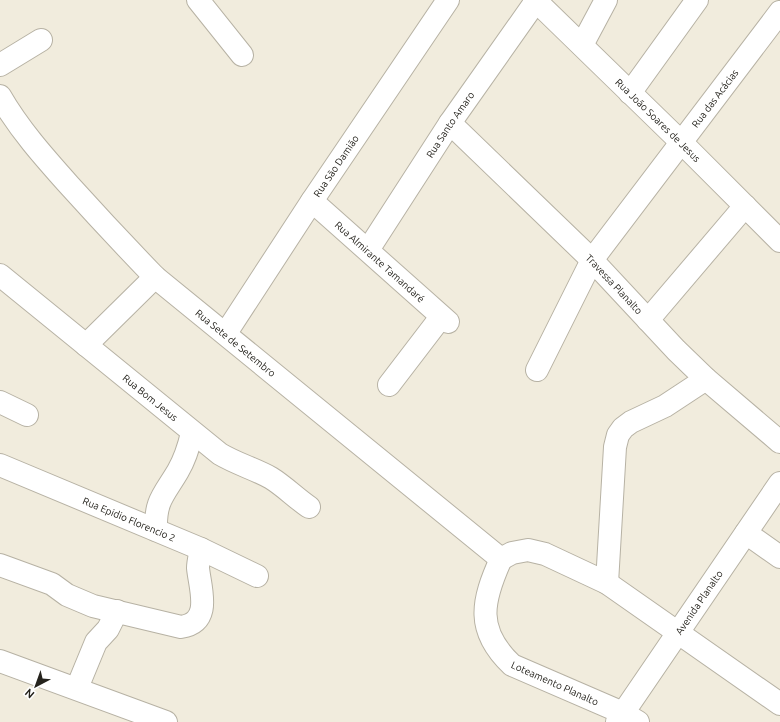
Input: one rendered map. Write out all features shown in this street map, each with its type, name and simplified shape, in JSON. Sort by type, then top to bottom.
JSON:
[{"type":"street","points":[[198,0],[242,55]]},
{"type":"street","name":"Rua São Damião","points":[[226,333],[312,201],[448,0]]},
{"type":"street","points":[[582,45],[606,0]]},
{"type":"street","points":[[630,93],[697,0]]},
{"type":"street","name":"Rua João Soares de Jesus","points":[[535,1],[682,142],[780,241]]},
{"type":"street","name":"Rua Santo Amaro","points":[[368,250],[450,123],[535,1]]},
{"type":"street","name":"Rua das Acácias","points":[[537,370],[592,260],[682,142],[777,24]]},
{"type":"street","points":[[0,65],[41,40]]},
{"type":"street","name":"Rua Sete de Setembro","points":[[0,96],[21,128],[38,150],[118,239],[155,277],[226,333],[501,559]]},
{"type":"street","name":"Travessa Planalto","points":[[450,123],[592,260],[706,379],[780,442]]},
{"type":"street","name":"Rua Almirante Tamandaré","points":[[312,201],[445,320],[389,385]]},
{"type":"street","points":[[648,320],[744,206]]},
{"type":"street","name":"Rua Bom Jesus","points":[[0,275],[192,433],[231,461],[273,479],[308,507]]},
{"type":"street","points":[[86,345],[155,277]]},
{"type":"street","points":[[607,583],[615,447],[618,435],[623,428],[631,422],[666,406],[706,379]]},
{"type":"street","points":[[0,402],[27,415]]},
{"type":"street","points":[[156,530],[157,508],[164,491],[184,459],[192,433]]},
{"type":"street","name":"Rua Epidio Florencio 2","points":[[0,465],[201,549],[258,576]]},
{"type":"street","name":"Avenida Planalto","points":[[626,719],[678,632],[780,483]]},
{"type":"street","points":[[746,533],[780,557]]},
{"type":"street","points":[[0,565],[52,584],[67,595],[94,606],[181,627],[190,626],[197,619],[201,611],[202,585],[198,568],[201,549]]},
{"type":"street","points":[[501,559],[512,553],[528,550],[545,554],[607,583],[780,704]]},
{"type":"street","name":"Loteamento Planalto","points":[[501,559],[491,581],[487,595],[485,618],[495,646],[512,665],[626,719]]},
{"type":"street","points":[[77,688],[96,642],[108,629],[117,611]]},
{"type":"street","points":[[0,661],[77,688],[166,722]]}]
